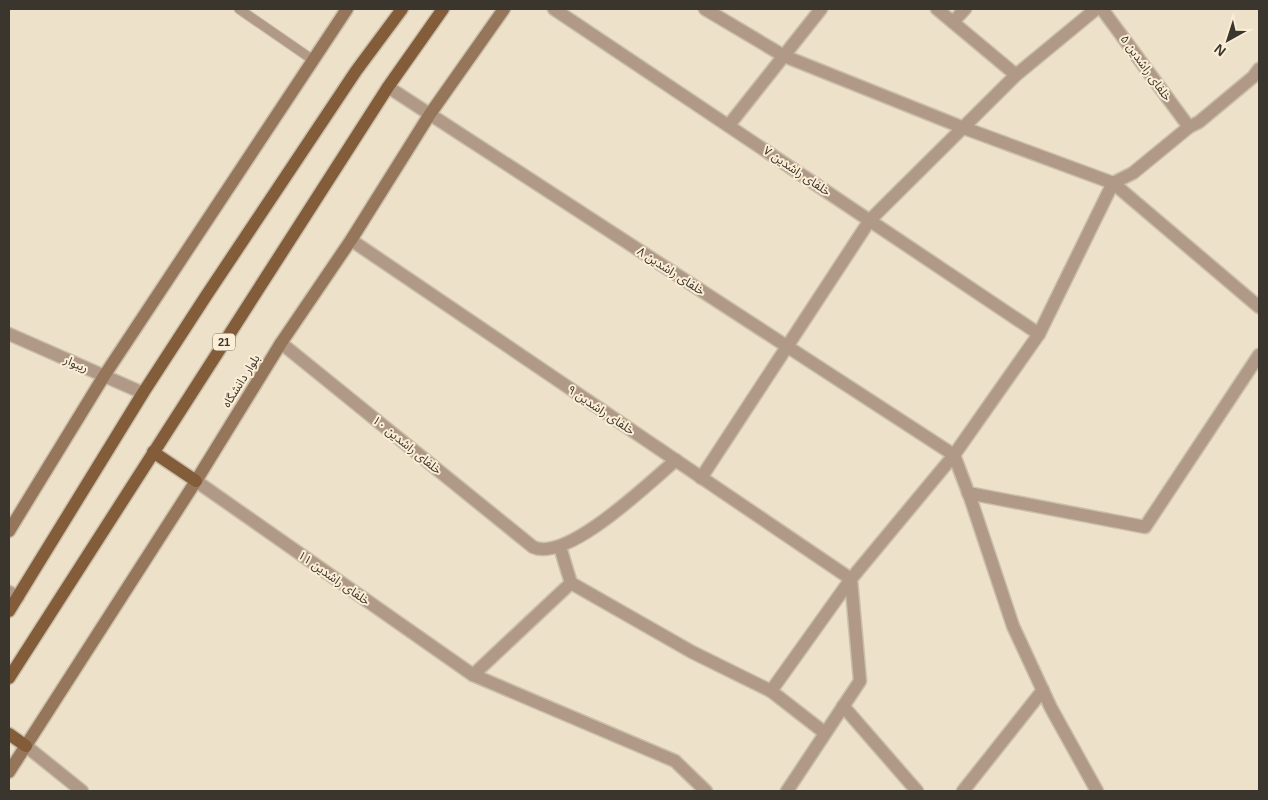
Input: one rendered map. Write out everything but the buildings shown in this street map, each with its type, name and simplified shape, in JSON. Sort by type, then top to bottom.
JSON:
[{"type":"main road","points":[[9,531],[104,376],[347,9]]},
{"type":"main road","points":[[9,611],[13,594],[143,393],[356,72],[402,9]]},
{"type":"main road","name":"21","points":[[9,678],[388,87],[443,9]]},
{"type":"main road","name":"بلوار دانشگاه","points":[[9,772],[196,482],[281,343],[351,240],[430,114],[504,9]]},
{"type":"main road","points":[[153,452],[196,482]]},
{"type":"main road","points":[[9,734],[26,746]]},
{"type":"street","name":"خلفای راشدین ۷","points":[[554,9],[1039,334]]},
{"type":"street","points":[[705,9],[784,56],[964,128],[1113,183],[1259,307]]},
{"type":"street","points":[[729,125],[821,9]]},
{"type":"street","points":[[937,9],[1016,75]]},
{"type":"street","points":[[953,22],[965,9]]},
{"type":"street","points":[[701,478],[870,220],[1016,75],[1096,9]]},
{"type":"street","name":"خلفای راشدین ۵","points":[[1102,9],[1189,127]]},
{"type":"street","points":[[771,692],[851,579],[954,456],[1039,334],[1113,183],[1133,173],[1189,127],[1212,112],[1253,77],[1259,69]]},
{"type":"street","name":"خلفای راشدین ۸","points":[[388,87],[954,456]]},
{"type":"street","name":"خلفای راشدین ۹","points":[[351,240],[851,579]]},
{"type":"street","name":"ریبوار","points":[[9,334],[143,393]]},
{"type":"street","name":"خلفای راشدین ۱۰","points":[[281,343],[533,547],[542,550],[560,547]]},
{"type":"street","points":[[968,493],[1144,527],[1259,355]]},
{"type":"street","points":[[954,456],[1014,626],[1043,690],[1097,791]]},
{"type":"street","points":[[676,460],[608,517],[582,536],[560,547],[571,583],[692,652],[771,692],[825,733]]},
{"type":"street","name":"خلفای راشدین ۱۱","points":[[196,482],[473,675],[676,761],[706,791]]},
{"type":"street","points":[[787,791],[860,680],[851,579]]},
{"type":"street","points":[[473,675],[571,583]]},
{"type":"street","points":[[963,791],[1043,690]]},
{"type":"street","points":[[843,706],[917,791]]},
{"type":"street","points":[[26,746],[82,791]]},
{"type":"lane","points":[[239,9],[313,60]]}]
